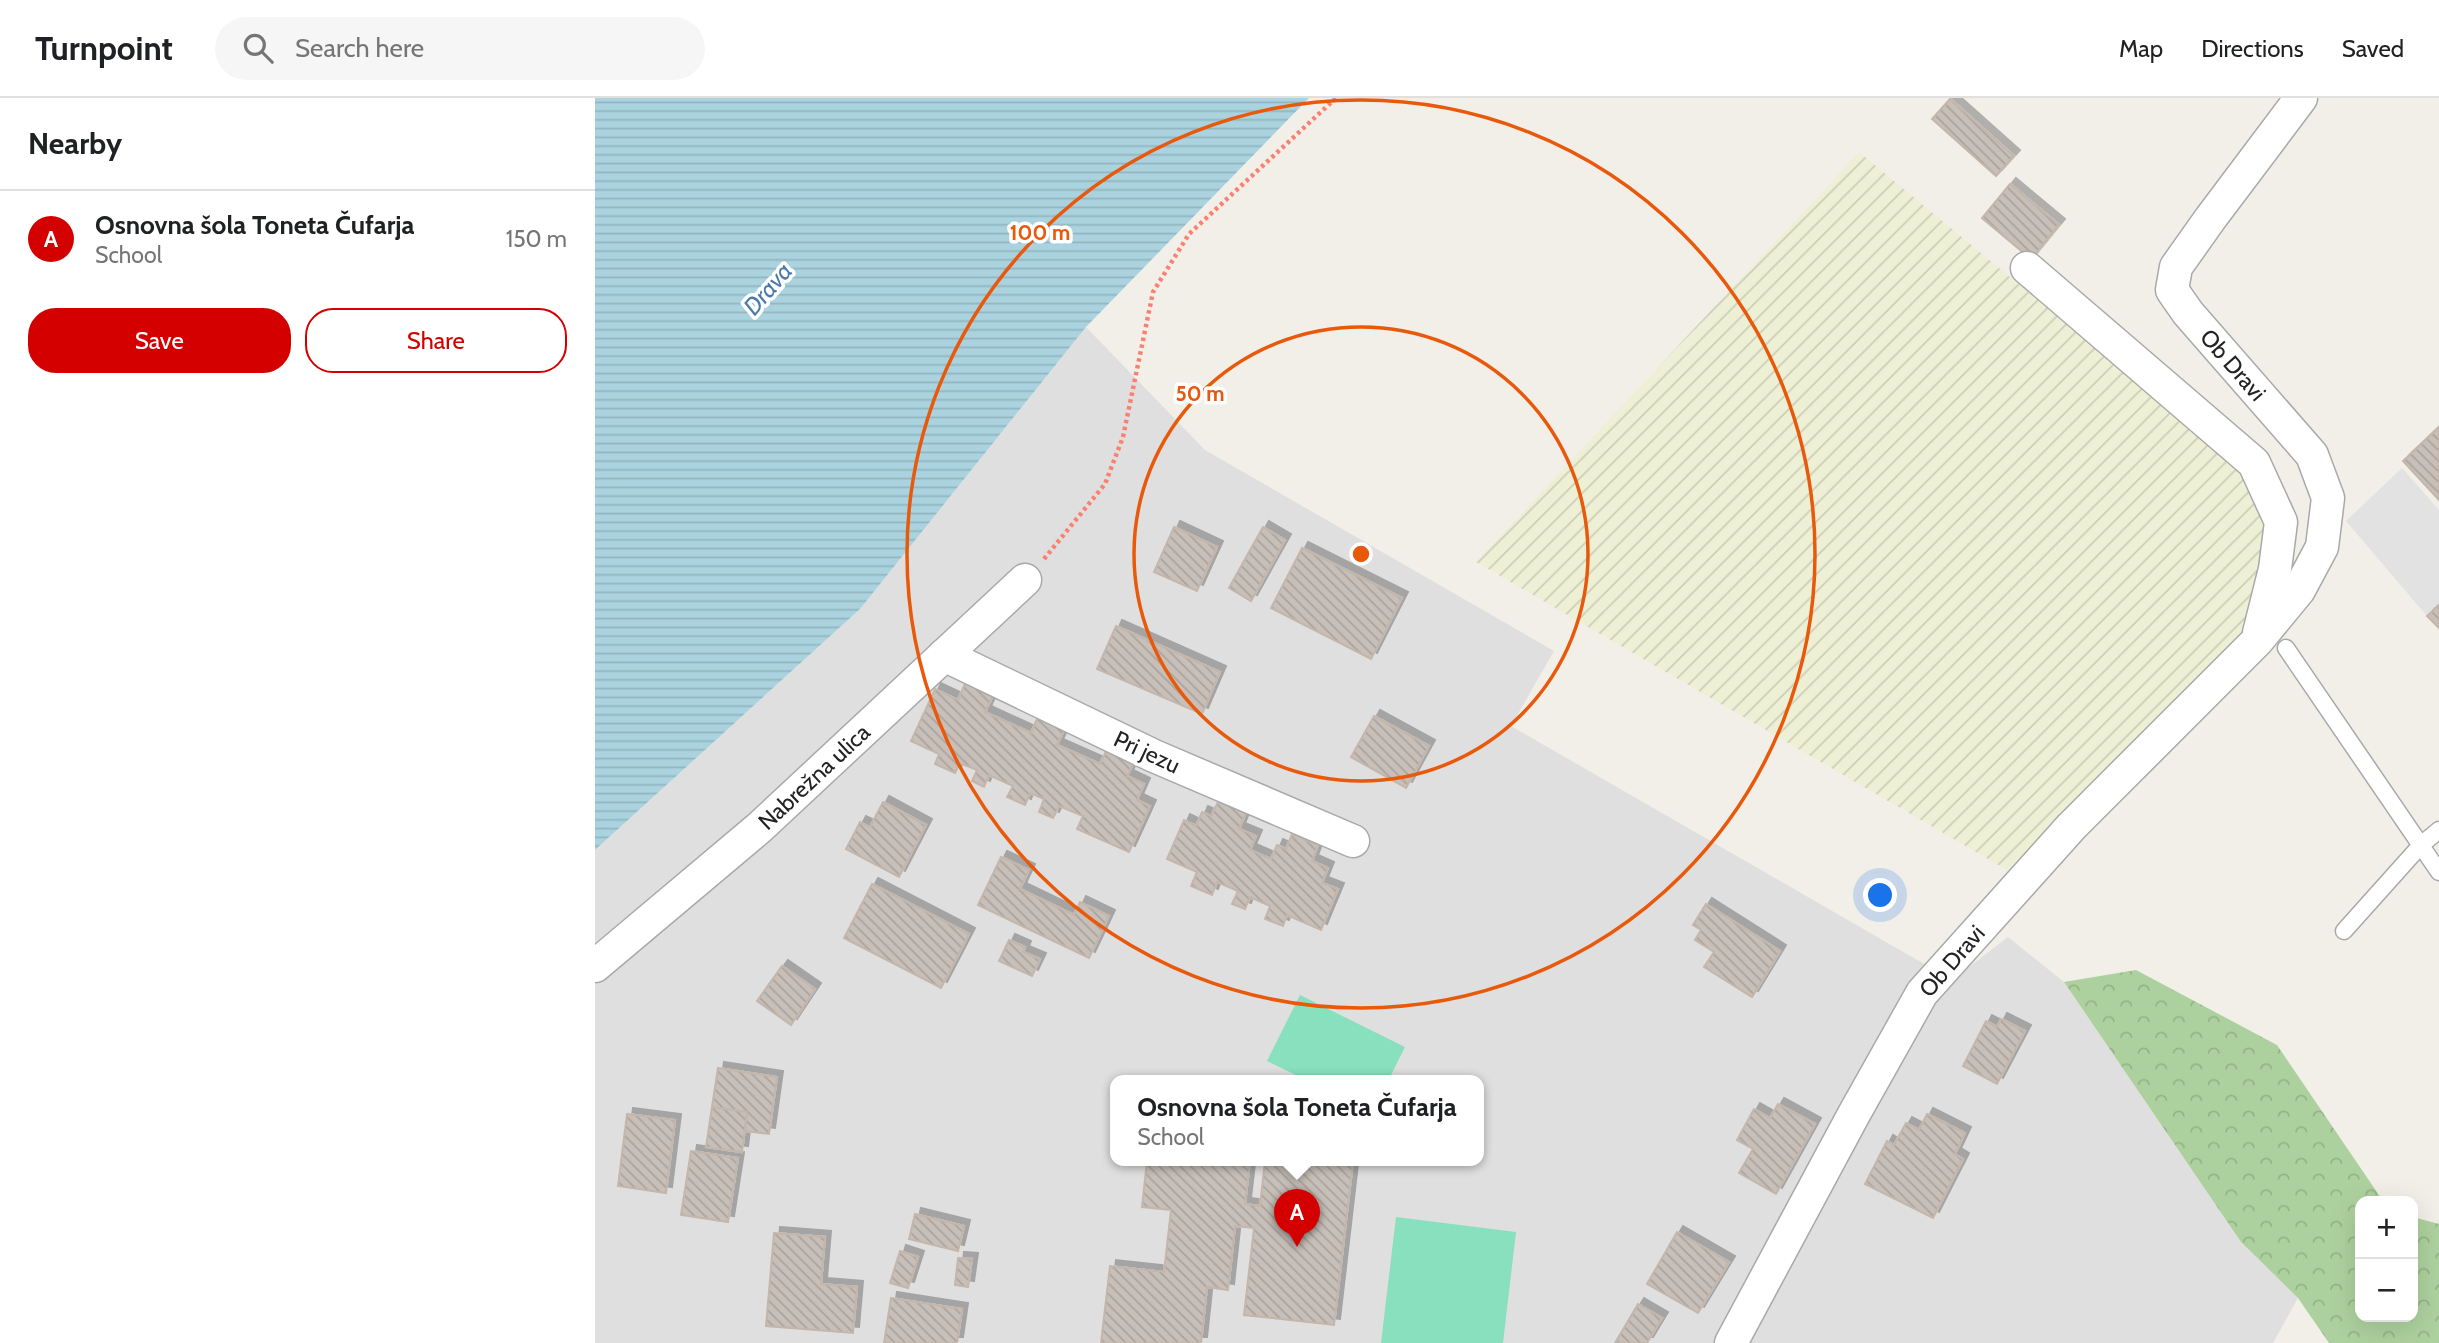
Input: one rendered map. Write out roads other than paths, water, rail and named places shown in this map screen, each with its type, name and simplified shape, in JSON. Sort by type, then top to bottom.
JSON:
[{"type":"street","name":"Ob Dravi","points":[[1731,1343],[1921,993],[2071,827],[2271,645],[2322,547],[2327,498],[2312,455],[2187,313],[2172,290],[2176,267],[2301,98]]},
{"type":"street","points":[[2027,268],[2254,463],[2281,522],[2275,569],[2271,645]]},
{"type":"street","name":"Nabrežna ulica","points":[[595,966],[759,828],[1025,580]]},
{"type":"street","name":"Pri jezu","points":[[944,655],[1154,756],[1353,841]]},
{"type":"lane","points":[[2271,645],[2439,872]]},
{"type":"lane","points":[[2344,931],[2421,845],[2439,830]]},
{"type":"water","name":"Drava","points":[[595,98],[1309,98],[1086,327],[860,609],[595,850]]},
{"type":"place","name":"Osnovna šola Toneta Čufarja","points":[[1297,1247]]}]
